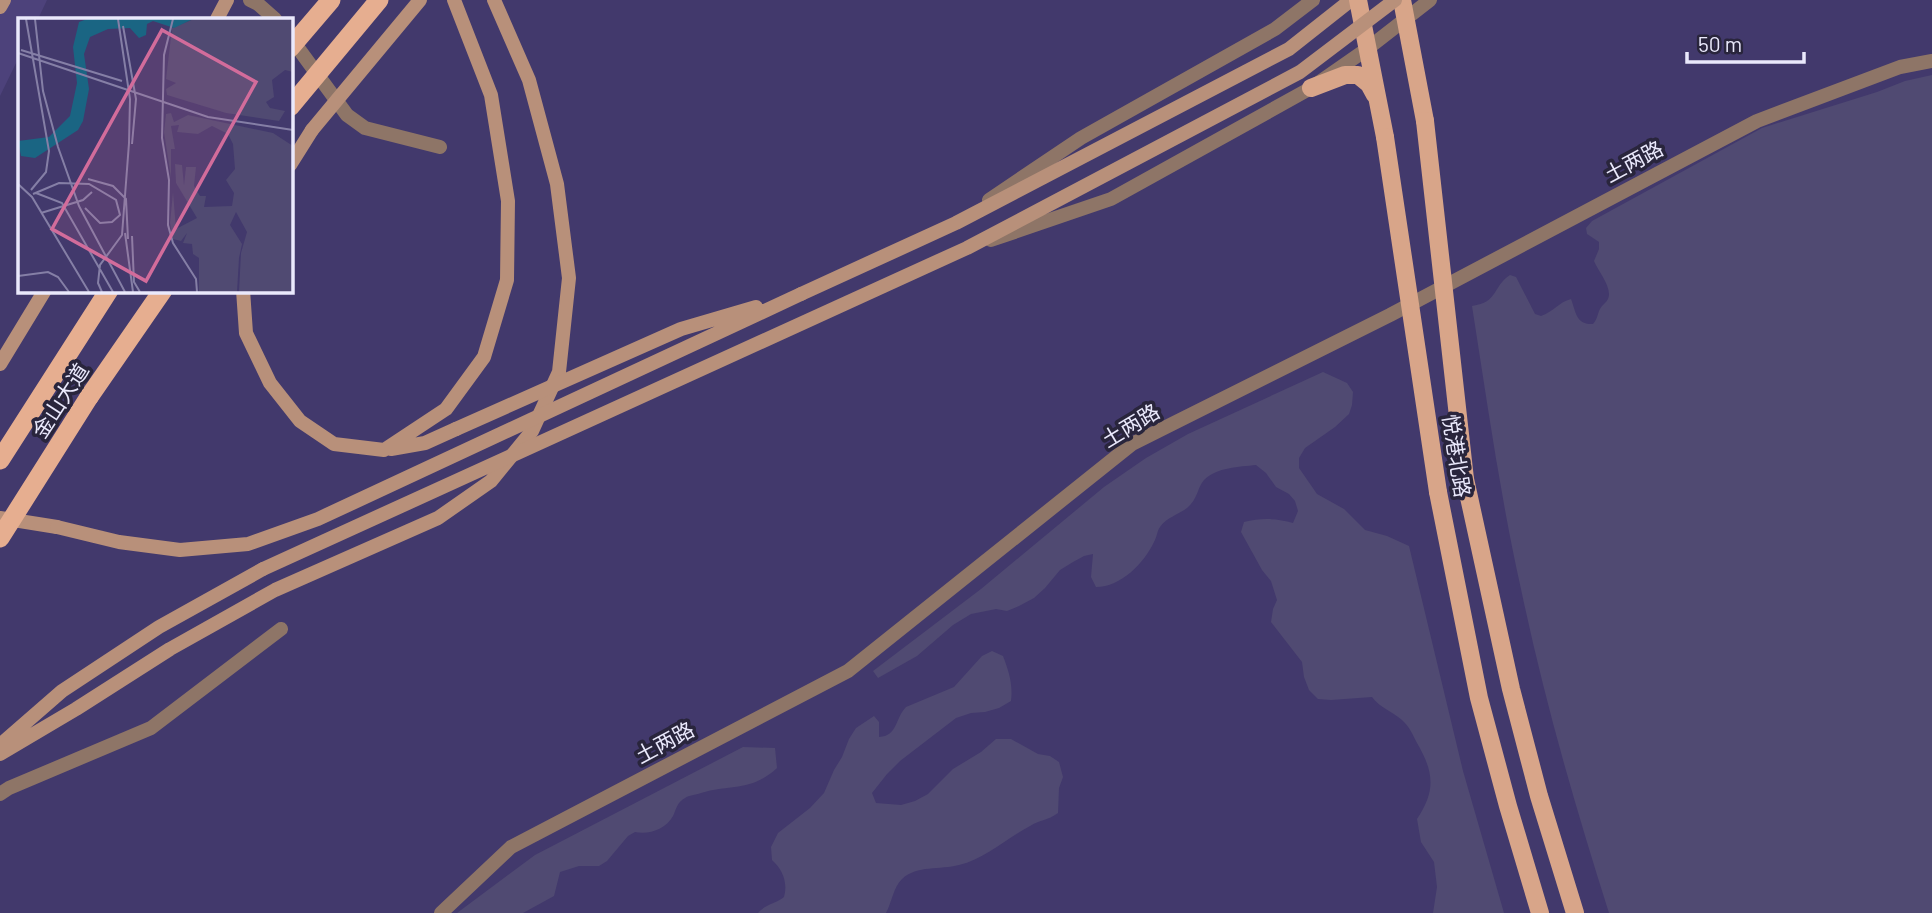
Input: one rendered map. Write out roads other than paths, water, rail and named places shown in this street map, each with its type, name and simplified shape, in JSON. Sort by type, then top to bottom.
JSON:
[{"type":"highway","points":[[292,46],[331,0]]},
{"type":"highway","points":[[292,105],[379,0]]},
{"type":"highway","name":"金山大道","points":[[0,460],[108,292]]},
{"type":"highway","name":"金山大道","points":[[0,538],[89,397],[162,292]]},
{"type":"main road","points":[[0,7],[4,0]]},
{"type":"main road","points":[[217,18],[226,0]]},
{"type":"main road","points":[[292,162],[312,130],[420,0]]},
{"type":"main road","points":[[384,450],[446,409],[484,357],[507,280],[508,201],[491,96],[454,0]]},
{"type":"main road","points":[[0,754],[170,649],[275,590],[438,518],[491,481],[532,431],[559,372],[569,278],[557,184],[529,80],[494,0]]},
{"type":"main road","points":[[0,518],[57,527],[119,542],[180,550],[248,544],[331,513],[956,223],[1289,48],[1351,0]]},
{"type":"main road","name":"悦港北路","points":[[1358,0],[1385,137],[1438,492],[1479,698],[1540,913]]},
{"type":"main road","points":[[0,745],[62,691],[159,627],[262,569],[967,248],[1300,72],[1395,0]]},
{"type":"main road","name":"悦港北路","points":[[1404,9],[1425,121],[1465,479],[1511,689],[1539,796],[1575,913]]},
{"type":"main road","points":[[1311,88],[1345,75],[1358,75],[1369,85],[1378,101]]},
{"type":"main road","points":[[0,363],[44,292]]},
{"type":"main road","points":[[243,292],[246,333],[270,383],[300,421],[334,443],[384,450],[425,443],[681,329],[801,293]]},
{"type":"street","points":[[250,0],[274,18]]},
{"type":"street","points":[[956,223],[1081,138],[1275,29],[1313,0]]},
{"type":"street","points":[[967,248],[1111,198],[1311,88],[1367,49],[1404,9],[1430,0]]},
{"type":"street","points":[[292,40],[347,115],[365,128],[440,147]]},
{"type":"street","name":"土两路","points":[[441,913],[511,847],[848,671],[1132,444],[1391,315],[1757,121],[1900,67],[1932,61]]},
{"type":"street","points":[[0,794],[151,728],[281,629]]}]
